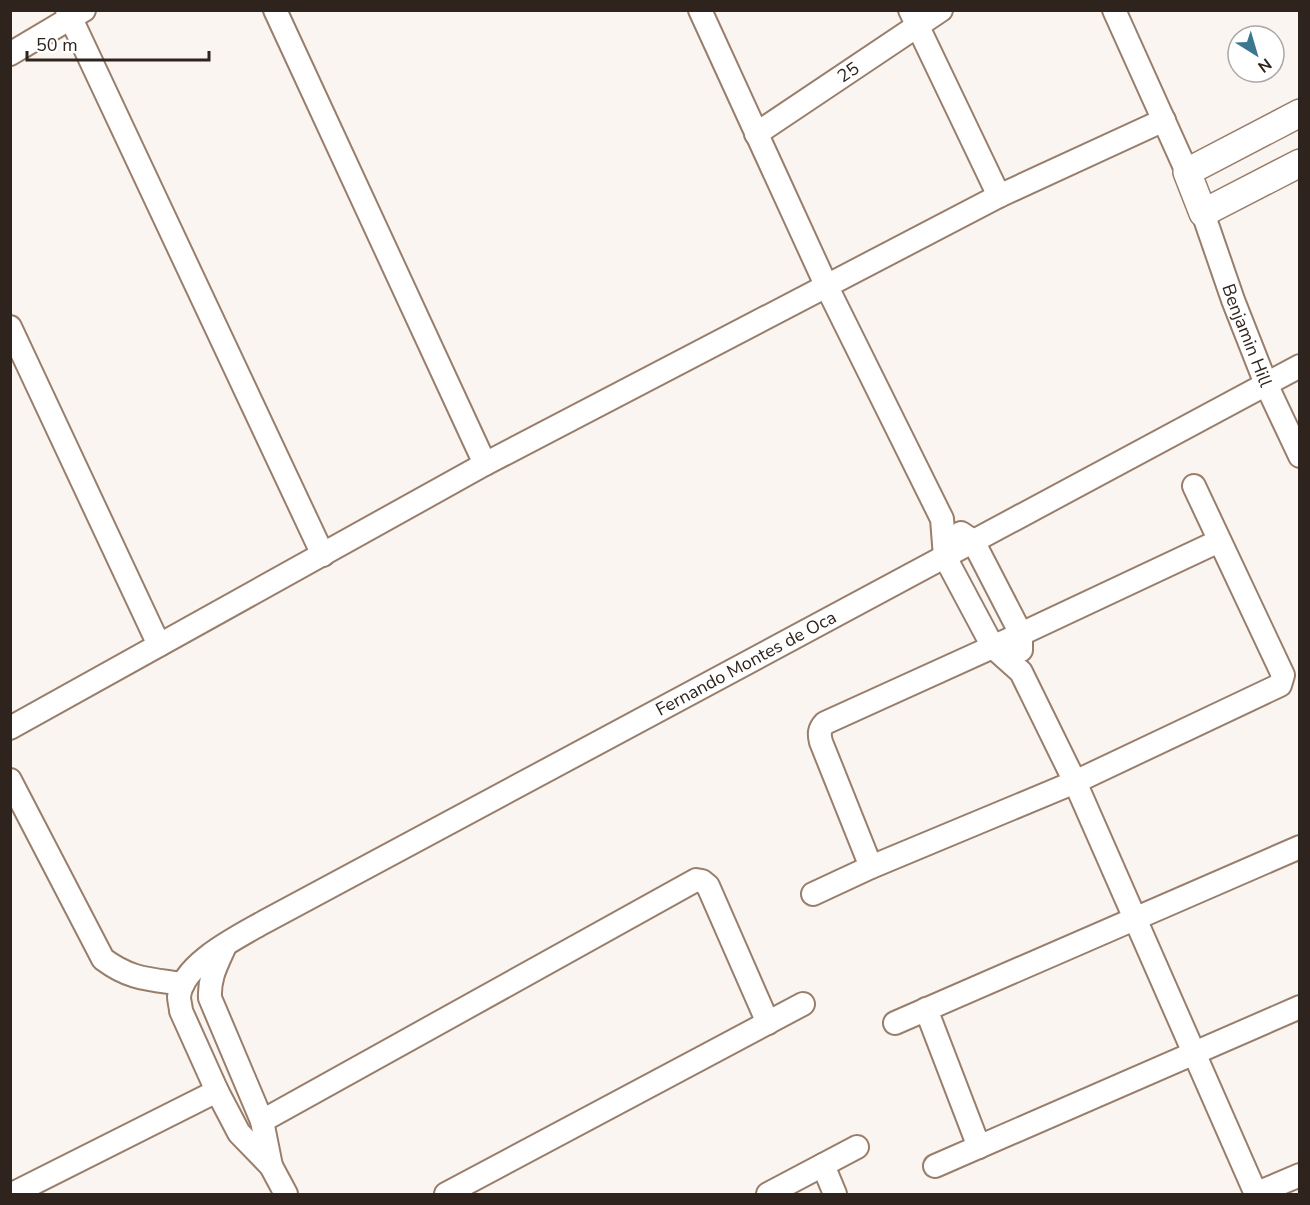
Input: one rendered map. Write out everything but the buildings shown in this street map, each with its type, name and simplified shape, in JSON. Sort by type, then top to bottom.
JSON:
[{"type":"street","points":[[275,10],[485,464]]},
{"type":"street","points":[[700,10],[826,285],[942,519],[945,557],[993,647],[1022,672],[1075,782],[1256,1194],[1299,1175]]},
{"type":"street","name":"25","points":[[756,134],[914,18],[941,10]]},
{"type":"street","points":[[1114,10],[1203,213],[1299,163]]},
{"type":"street","points":[[10,54],[74,13],[323,555]]},
{"type":"street","points":[[914,18],[999,196]]},
{"type":"street","points":[[1186,172],[1299,113]]},
{"type":"street","points":[[10,728],[485,464],[999,196],[1164,120]]},
{"type":"street","name":"Benjamin Hill","points":[[1203,213],[1233,300],[1266,384],[1299,456]]},
{"type":"street","points":[[10,327],[159,645]]},
{"type":"street","name":"Fernando Montes de Oca","points":[[183,984],[193,969],[226,945],[285,911],[1299,366]]},
{"type":"street","points":[[813,894],[871,867],[1075,782],[1280,685],[1283,675],[1194,486]]},
{"type":"street","points":[[942,519],[974,542],[1021,634],[1022,672]]},
{"type":"street","points":[[871,867],[821,742],[820,728],[825,723],[1219,541]]},
{"type":"street","points":[[10,780],[103,959],[134,977],[183,984],[179,997],[181,1011],[218,1092],[240,1133],[271,1167],[285,1194]]},
{"type":"street","points":[[895,1023],[1299,847]]},
{"type":"street","points":[[262,1121],[696,880],[708,886],[768,1023]]},
{"type":"street","points":[[226,945],[212,973],[209,983],[210,998],[262,1121],[271,1167]]},
{"type":"street","points":[[446,1194],[803,1005]]},
{"type":"street","points":[[935,1166],[1299,1007]]},
{"type":"street","points":[[926,1009],[980,1147]]},
{"type":"street","points":[[12,1194],[218,1092]]},
{"type":"street","points":[[768,1194],[857,1147]]},
{"type":"street","points":[[823,1165],[835,1194]]}]
